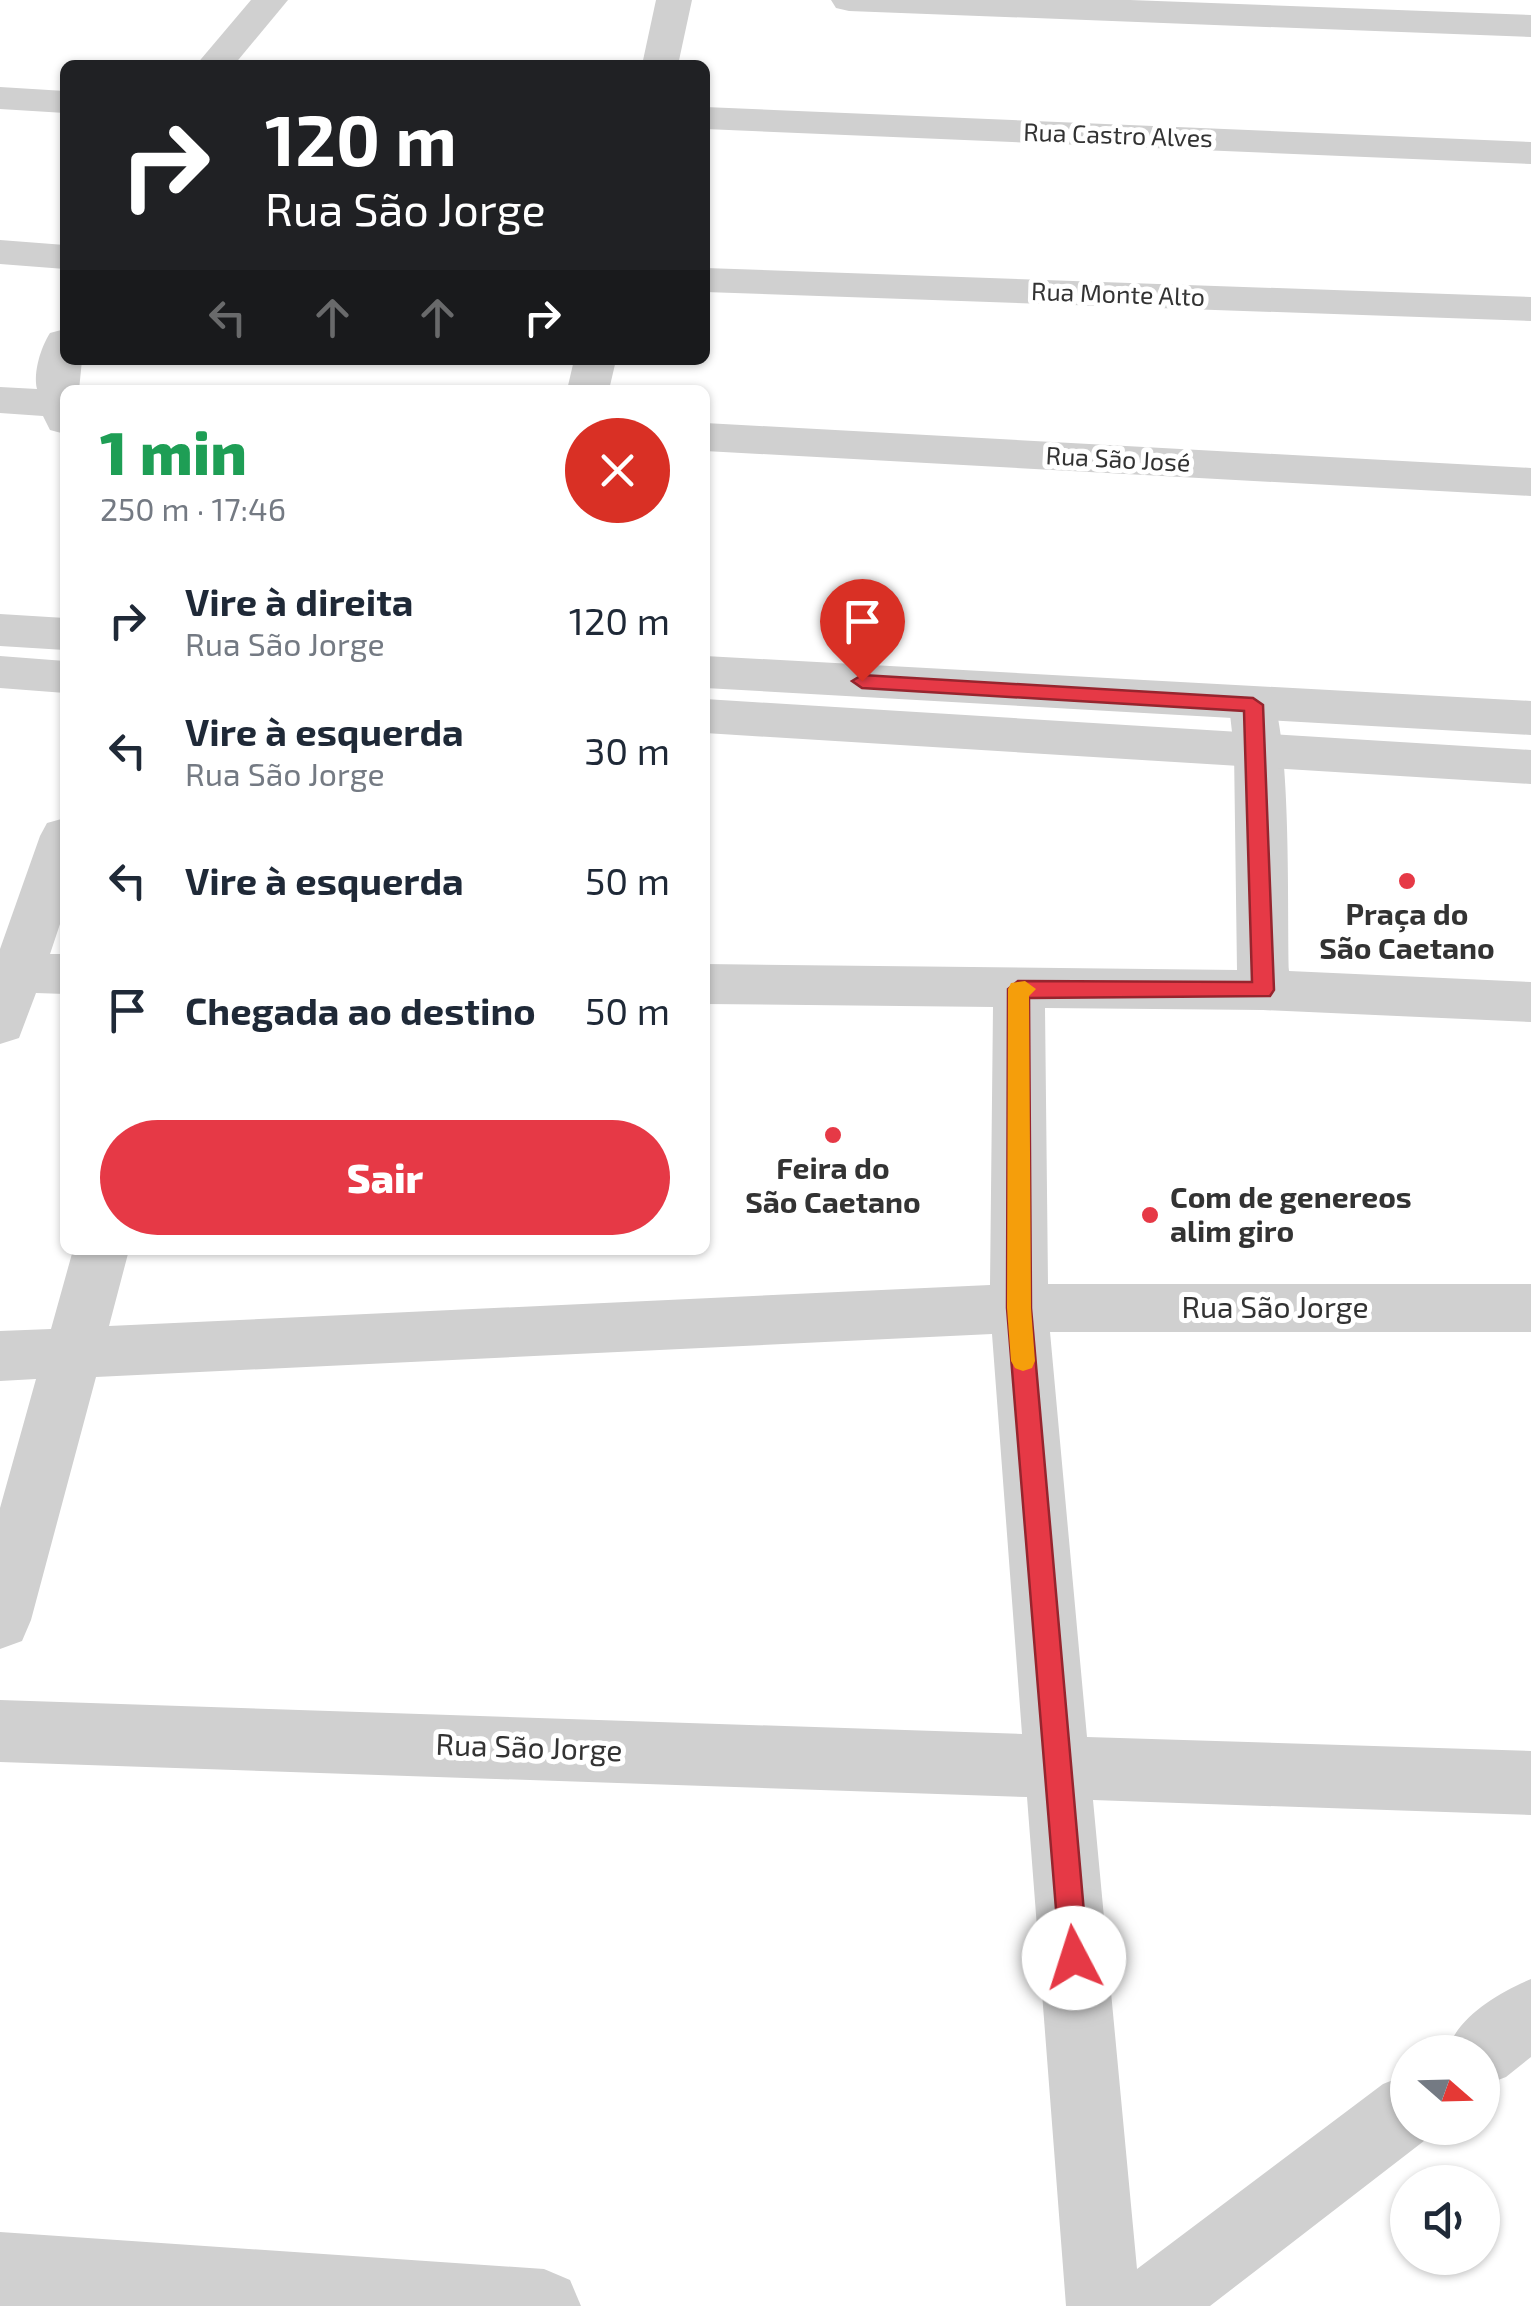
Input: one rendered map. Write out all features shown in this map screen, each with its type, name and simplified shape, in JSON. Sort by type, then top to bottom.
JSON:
[{"type":"street","points":[[218,60],[270,0]]},
{"type":"street","points":[[661,60],[674,0]]},
{"type":"street","points":[[849,0],[1528,26]]},
{"type":"street","points":[[0,98],[60,102]]},
{"type":"street","name":"Rua Castro Alves","points":[[710,118],[1531,153]]},
{"type":"street","points":[[0,252],[60,257]]},
{"type":"street","name":"Rua Monte Alto","points":[[710,280],[1531,310]]},
{"type":"street","points":[[60,364],[56,382],[60,398]]},
{"type":"street","points":[[0,400],[60,410]]},
{"type":"street","name":"Rua São José","points":[[710,437],[1531,482]]},
{"type":"street","points":[[0,630],[60,634]]},
{"type":"street","points":[[0,672],[60,677]]},
{"type":"street","points":[[710,673],[1256,728],[1531,767]]},
{"type":"street","points":[[710,716],[1256,728],[1531,718]]},
{"type":"street","points":[[1256,728],[1263,990]]},
{"type":"street","points":[[0,1024],[32,973],[60,857]]},
{"type":"street","points":[[710,984],[1263,990],[1531,1002]]},
{"type":"street","points":[[1018,989],[1019,1308],[1103,2306]]},
{"type":"street","points":[[0,1620],[33,1356],[98,1255]]},
{"type":"street","name":"Rua São Jorge","points":[[33,1356],[1019,1308],[1531,1308]]},
{"type":"street","name":"Rua São Jorge","points":[[0,1731],[1531,1783]]},
{"type":"street","points":[[1500,2038],[1531,2014]]},
{"type":"street","points":[[1149,2306],[1390,2122]]},
{"type":"street","points":[[0,2269],[544,2306]]},
{"type":"slow traffic","points":[[1023,1361],[1019,1308],[1018,989],[1025,989]]},
{"type":"place","name":"Praça do São Caetano","points":[[1407,881]]},
{"type":"place","name":"Feira do São Caetano","points":[[833,1135]]},
{"type":"place","name":"Com de genereos alim giro","points":[[1150,1215]]},
{"type":"route","points":[[862,681],[1253,705],[1258,750],[1263,990],[1018,989],[1019,1308],[1074,1958]]}]
